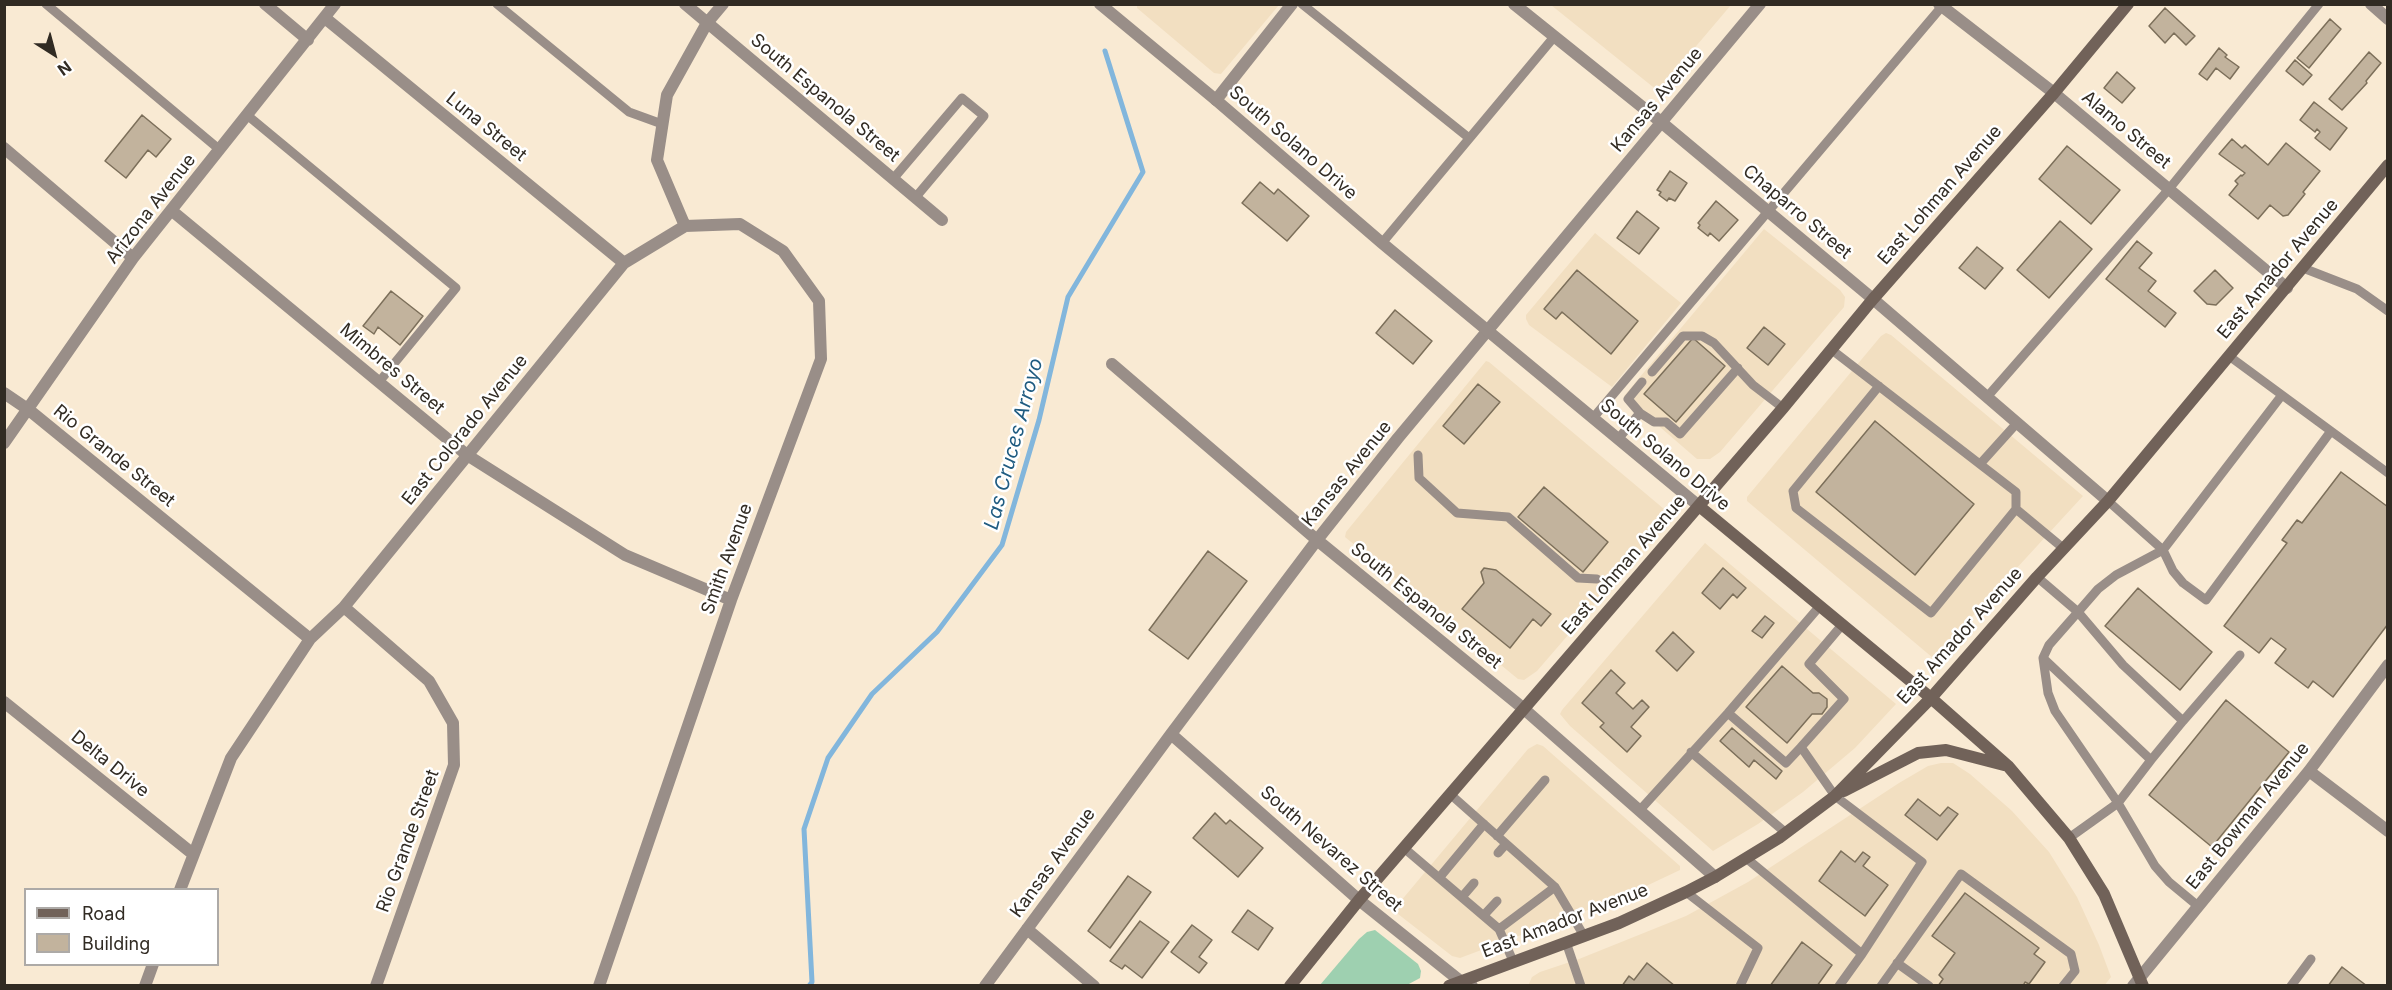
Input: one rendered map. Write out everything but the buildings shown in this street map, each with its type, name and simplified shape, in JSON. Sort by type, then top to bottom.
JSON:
[{"type":"main road","name":"East Lohman Avenue","points":[[1290,986],[1359,900],[1783,408],[1872,298],[2054,93],[2128,4]]},
{"type":"main road","name":"East Amador Avenue","points":[[1454,983],[1619,923],[1686,892],[1715,877],[1786,833],[1835,796],[1931,698],[2037,576],[2108,501],[2386,170]]},
{"type":"main road","name":"South Solano Drive","points":[[1699,506],[1931,698],[2008,766],[2069,838],[2104,894],[2139,983]]},
{"type":"main road","points":[[1835,796],[1918,753],[1946,750],[2008,766]]},
{"type":"street","points":[[265,4],[308,39]]},
{"type":"street","name":"Arizona Avenue","points":[[4,443],[133,258],[335,4]]},
{"type":"street","name":"South Espanola Street","points":[[685,4],[942,220]]},
{"type":"street","points":[[685,226],[657,160],[667,95],[707,23],[723,4]]},
{"type":"street","name":"South Solano Drive","points":[[1100,4],[1382,243],[1699,506]]},
{"type":"street","points":[[1216,100],[1292,4]]},
{"type":"street","name":"Chaparro Street","points":[[1514,4],[1661,122],[1872,298],[2108,501]]},
{"type":"street","name":"Kansas Avenue","points":[[986,986],[1317,540],[1488,330],[1760,4]]},
{"type":"street","points":[[2371,4],[2388,19]]},
{"type":"street","name":"Alamo Street","points":[[1941,5],[2054,93],[2287,288]]},
{"type":"street","name":"Luna Street","points":[[325,18],[624,263]]},
{"type":"street","points":[[4,148],[133,258]]},
{"type":"street","name":"Mimbres Street","points":[[171,210],[468,455],[625,555],[731,600]]},
{"type":"street","name":"Smith Avenue","points":[[599,986],[731,600],[820,359],[819,301],[783,251],[740,224],[685,226]]},
{"type":"street","name":"East Colorado Avenue","points":[[181,888],[231,758],[310,639],[344,607],[624,263],[685,226]]},
{"type":"street","name":"South Espanola Street","points":[[1112,364],[1317,540],[1524,709],[1715,877]]},
{"type":"street","name":"Rio Grande Street","points":[[4,393],[29,410],[310,639]]},
{"type":"street","name":"Rio Grande Street","points":[[344,607],[429,681],[453,723],[454,765],[376,986]]},
{"type":"street","name":"East Bowman Avenue","points":[[2139,983],[2198,906],[2308,771],[2388,665]]},
{"type":"street","name":"Delta Drive","points":[[4,702],[193,854]]},
{"type":"street","name":"South Nevarez Street","points":[[1171,734],[1454,983],[1472,986]]},
{"type":"street","points":[[2308,771],[2388,831]]},
{"type":"street","points":[[1027,929],[1094,986]]},
{"type":"street","points":[[146,986],[152,966]]},
{"type":"lane","points":[[46,4],[220,150]]},
{"type":"lane","points":[[497,4],[629,112],[663,124]]},
{"type":"lane","points":[[1302,4],[1469,138]]},
{"type":"lane","points":[[1987,397],[2169,189],[2319,4]]},
{"type":"lane","points":[[1593,418],[1941,5]]},
{"type":"lane","points":[[1382,243],[1554,37]]},
{"type":"lane","points":[[893,179],[962,98],[984,116],[915,198]]},
{"type":"lane","points":[[247,116],[456,288],[379,382]]},
{"type":"lane","points":[[2303,268],[2357,289],[2388,311]]},
{"type":"lane","points":[[1652,372],[1683,336],[1702,336],[1714,343],[1753,385],[1783,408]]},
{"type":"lane","points":[[1832,350],[1981,463],[2016,492],[2016,509],[1931,613],[1796,508],[1793,491],[1879,386]]},
{"type":"lane","points":[[2229,356],[2388,473]]},
{"type":"lane","points":[[1642,382],[1628,399],[1640,413],[1654,422],[1666,422],[1680,434],[1738,368]]},
{"type":"lane","points":[[2198,906],[2169,882],[2156,866],[2118,803],[2055,711],[2048,693],[2043,658],[2049,645],[2098,589],[2116,574],[2163,550],[2282,395]]},
{"type":"lane","points":[[1618,439],[1640,413]]},
{"type":"lane","points":[[1981,463],[2017,423]]},
{"type":"lane","points":[[2108,501],[2163,550],[2173,571],[2183,583],[2206,600],[2331,431]]},
{"type":"lane","points":[[1418,454],[1419,478],[1457,513],[1508,517],[1578,578],[1597,579]]},
{"type":"lane","points":[[2016,509],[2063,548]]},
{"type":"lane","points":[[2037,576],[2079,612],[2123,664],[2183,721]]},
{"type":"lane","points":[[1639,811],[1728,713],[1819,607]]},
{"type":"lane","points":[[1728,713],[1786,763],[1844,699],[1809,664],[1842,625]]},
{"type":"lane","points":[[2069,838],[2118,803],[2240,654]]},
{"type":"lane","points":[[2043,658],[2151,760]]},
{"type":"lane","points":[[1802,747],[1835,796],[1922,862],[1839,986]]},
{"type":"lane","points":[[1691,752],[1786,833]]},
{"type":"lane","points":[[1497,836],[1545,780]]},
{"type":"lane","points":[[1450,794],[1555,887],[1584,936]]},
{"type":"lane","points":[[1440,878],[1484,824]]},
{"type":"lane","points":[[1498,854],[1506,844]]},
{"type":"lane","points":[[1404,848],[1500,928],[1513,961]]},
{"type":"lane","points":[[1746,858],[1862,954]]},
{"type":"lane","points":[[1522,873],[1529,864]]},
{"type":"lane","points":[[1881,986],[1961,874],[2071,954],[2075,971],[2063,986]]},
{"type":"lane","points":[[1462,897],[1474,883]]},
{"type":"lane","points":[[1500,928],[1555,887]]},
{"type":"lane","points":[[1686,892],[1758,948],[1740,986]]},
{"type":"lane","points":[[1484,915],[1497,901]]},
{"type":"lane","points":[[1566,942],[1581,986]]},
{"type":"lane","points":[[2291,986],[2311,959]]},
{"type":"lane","points":[[1897,963],[1929,986]]},
{"type":"shaded area","points":[[1137,4],[1279,5],[1221,74],[1214,73],[1137,8]]},
{"type":"shaded area","points":[[1551,5],[1731,5],[1658,91]]},
{"type":"shaded area","points":[[1764,229],[1840,290],[1845,297],[1844,307],[1720,452],[1710,459],[1697,459],[1624,396]]},
{"type":"shaded area","points":[[1595,233],[1681,303],[1612,387],[1529,325],[1526,319],[1526,315]]},
{"type":"shaded area","points":[[1886,333],[2083,496],[1933,658],[1747,501],[1747,497],[1881,336]]},
{"type":"shaded area","points":[[1486,361],[1664,509],[1662,526],[1537,671],[1524,680],[1518,679],[1345,537],[1346,532]]},
{"type":"shaded area","points":[[1705,543],[1896,704],[1855,748],[1803,792],[1758,824],[1713,851],[1570,726],[1560,714]]},
{"type":"shaded area","points":[[1537,744],[1543,746],[1680,866],[1680,870],[1625,896],[1460,958],[1452,956],[1398,914],[1395,908],[1528,749]]},
{"type":"shaded area","points":[[1953,763],[1970,774],[2012,811],[2049,852],[2077,897],[2099,945],[2111,977],[2104,986],[1528,986],[1532,977],[1540,972],[1579,959],[1686,916],[1748,882],[1899,783],[1928,766]]},
{"type":"green space","points":[[1375,930],[1418,964],[1421,971],[1420,978],[1407,985],[1320,985],[1359,939],[1367,932]]},
{"type":"waterway","name":"Las Cruces Arroyo","points":[[809,986],[812,982],[804,829],[828,758],[872,694],[937,632],[1002,545],[1039,420],[1068,297],[1143,172],[1105,51]]}]
